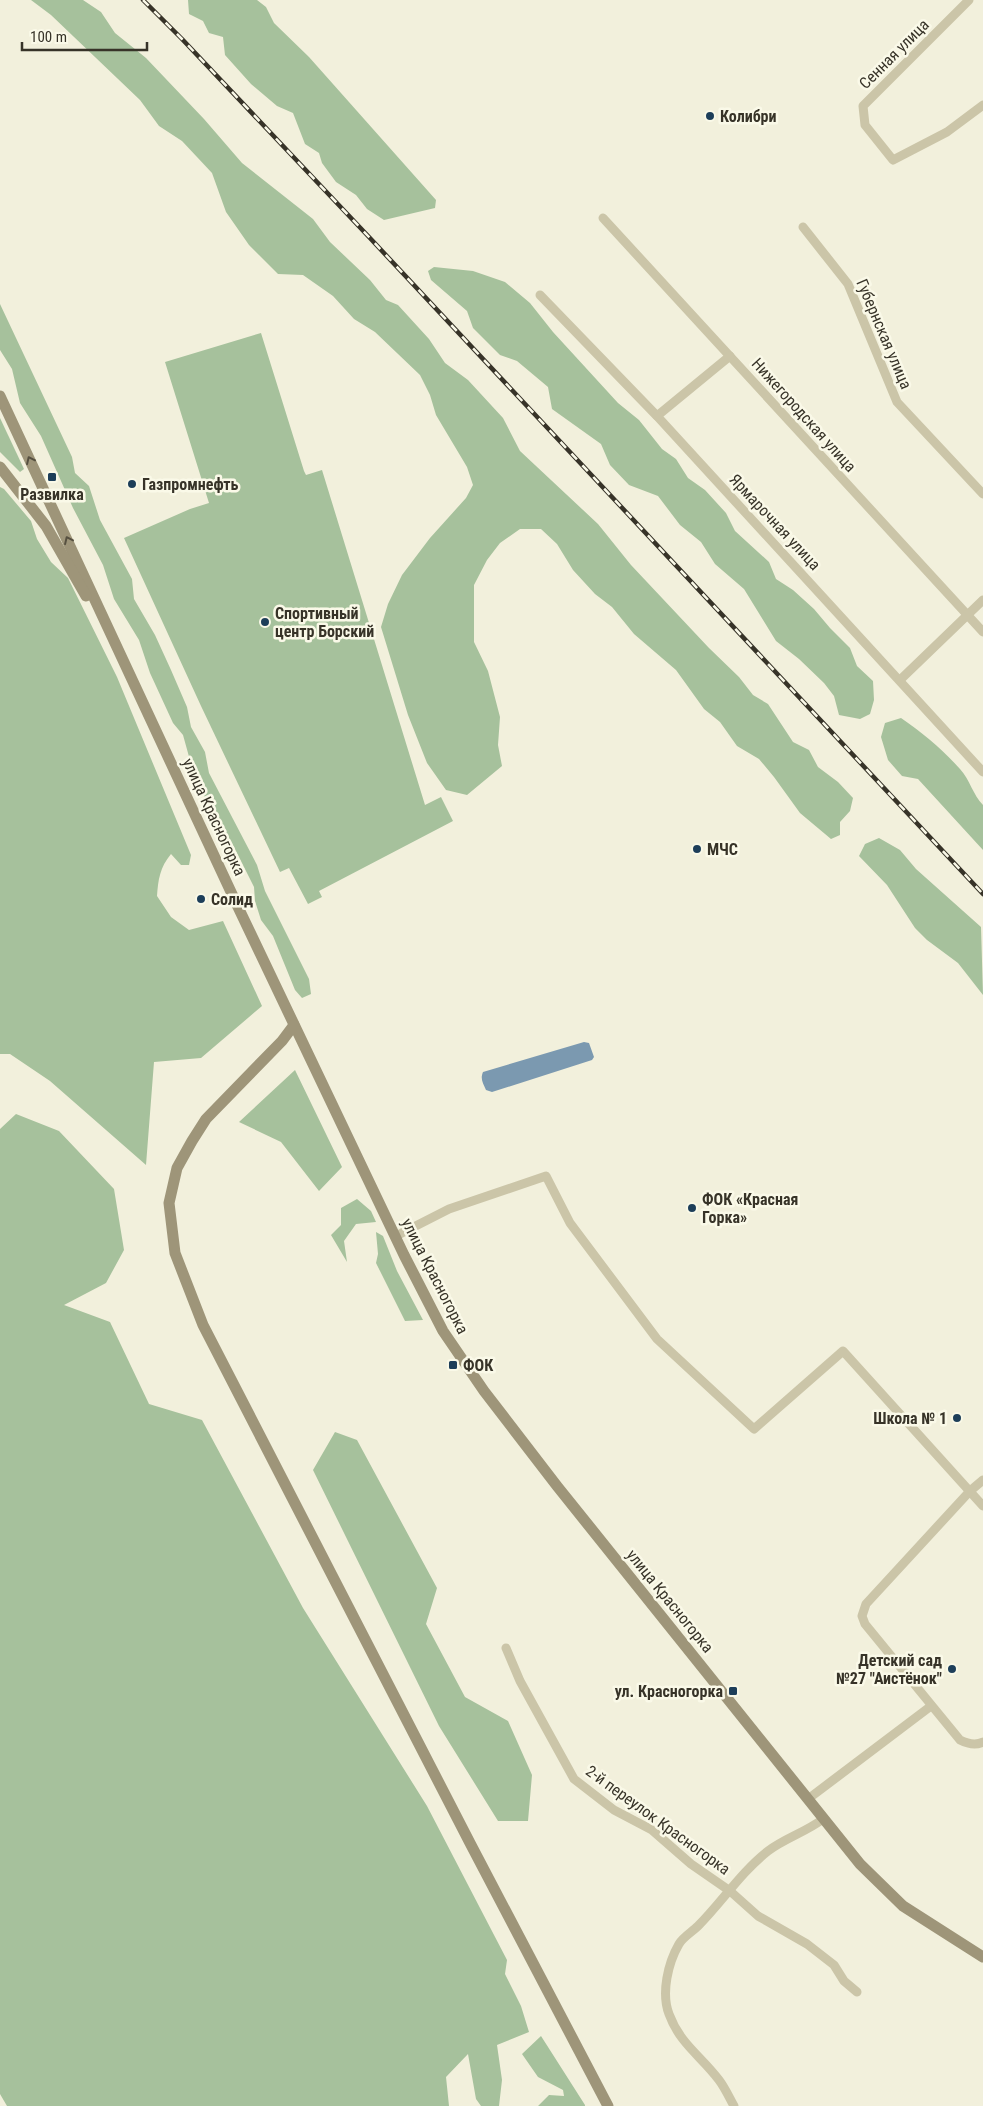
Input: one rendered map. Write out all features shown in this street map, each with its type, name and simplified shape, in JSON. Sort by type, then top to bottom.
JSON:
[{"type":"main road","points":[[0,396],[96,600],[116,649]]},
{"type":"main road","points":[[0,467],[46,526],[116,649]]},
{"type":"main road","name":"улица Красногорка","points":[[116,649],[294,1025],[443,1332],[484,1391],[557,1486],[860,1864],[903,1906],[983,1957]]},
{"type":"main road","points":[[294,1025],[282,1041],[206,1119],[177,1168],[169,1203],[175,1253],[204,1325],[470,1843],[608,2106]]},
{"type":"street","name":"Сенная улица","points":[[969,0],[864,106],[865,125],[893,160],[947,132],[983,105]]},
{"type":"street","name":"Нижегородская улица","points":[[604,218],[983,632]]},
{"type":"street","name":"Губернская улица","points":[[804,226],[848,284],[897,402],[983,494]]},
{"type":"street","name":"Ярмарочная улица","points":[[540,295],[657,416],[983,772]]},
{"type":"street","points":[[657,416],[730,356]]},
{"type":"street","points":[[900,680],[983,600]]},
{"type":"street","points":[[396,1236],[449,1209],[546,1176],[570,1223],[657,1339],[754,1429],[843,1351],[983,1506]]},
{"type":"street","points":[[983,1480],[970,1491],[863,1610],[862,1616],[865,1624],[960,1740],[968,1744],[983,1742]]},
{"type":"street","name":"2-й переулок Красногорка","points":[[506,1648],[520,1681],[574,1779],[614,1810],[652,1830],[691,1864],[730,1891],[698,1926],[679,1943],[664,1996],[668,2012],[681,2038],[718,2079],[734,2106]]},
{"type":"street","points":[[808,1799],[931,1706]]},
{"type":"street","points":[[823,1819],[768,1851],[730,1891],[758,1916],[807,1944],[834,1965],[844,1981],[856,1992]]},
{"type":"green space","points":[[31,0],[83,0],[101,12],[115,33],[146,58],[204,119],[242,163],[313,219],[330,242],[370,280],[386,300],[398,305],[429,339],[445,363],[468,380],[503,418],[520,451],[598,524],[631,565],[739,677],[753,695],[768,704],[793,742],[809,750],[818,767],[838,782],[853,798],[850,811],[840,822],[840,835],[831,839],[800,813],[759,759],[737,746],[720,722],[704,709],[676,670],[634,634],[612,607],[595,594],[573,570],[557,544],[541,529],[520,529],[500,543],[487,560],[474,585],[474,642],[488,671],[500,717],[498,745],[502,766],[467,795],[446,790],[427,763],[408,715],[381,627],[388,604],[402,575],[430,538],[466,498],[473,485],[467,467],[436,415],[430,395],[420,375],[375,332],[354,319],[333,296],[303,275],[278,274],[249,245],[226,212],[212,173],[182,141],[159,126],[140,100],[51,15]]},
{"type":"green space","points":[[188,0],[257,0],[266,7],[274,23],[309,57],[436,200],[435,208],[384,220],[367,209],[356,195],[336,182],[322,163],[319,153],[305,144],[293,113],[277,106],[251,84],[225,55],[223,37],[209,33],[203,21],[189,14]]},
{"type":"green space","points":[[434,267],[473,271],[505,282],[530,303],[553,332],[618,403],[639,420],[662,449],[676,459],[688,478],[705,490],[726,513],[735,531],[769,562],[776,579],[793,590],[814,609],[850,648],[857,666],[873,681],[874,700],[870,714],[860,719],[839,715],[834,696],[824,683],[799,659],[776,641],[744,589],[715,564],[701,542],[680,525],[658,496],[629,485],[610,465],[601,444],[552,409],[548,387],[517,361],[500,355],[473,328],[467,311],[431,280],[428,271]]},
{"type":"green space","points":[[0,304],[72,457],[75,473],[89,486],[100,520],[132,579],[134,599],[155,635],[187,707],[191,727],[205,752],[209,773],[257,865],[265,891],[309,979],[311,994],[302,998],[295,990],[273,936],[261,920],[255,901],[254,887],[233,845],[215,820],[193,771],[183,735],[173,723],[150,673],[139,640],[114,599],[103,565],[73,508],[41,436],[20,403],[12,369],[0,350]]},
{"type":"green space","name":"Спортивный центр Борский","points":[[261,333],[304,471],[306,475],[322,470],[425,805],[441,797],[453,821],[319,891],[322,897],[308,904],[289,868],[280,872],[124,538],[190,509],[209,503],[165,362]]},
{"type":"green space","points":[[0,418],[24,469],[20,472],[0,452]]},
{"type":"green space","points":[[0,487],[4,489],[31,521],[37,539],[51,562],[68,578],[117,677],[191,855],[189,865],[181,865],[171,854],[160,874],[157,896],[171,917],[189,930],[223,921],[262,1006],[201,1058],[154,1062],[146,1165],[50,1081],[10,1054],[0,1054]]},
{"type":"green space","points":[[901,718],[925,735],[960,769],[983,805],[983,850],[918,779],[902,776],[888,760],[881,737],[885,723]]},
{"type":"green space","points":[[879,838],[900,850],[916,869],[981,927],[983,995],[958,963],[927,940],[915,928],[887,885],[859,856],[865,844]]},
{"type":"green space","points":[[295,1070],[342,1167],[319,1191],[281,1142],[239,1122]]},
{"type":"green space","points":[[16,1114],[59,1131],[114,1189],[124,1250],[106,1283],[64,1305],[110,1322],[149,1404],[202,1420],[303,1608],[427,1806],[507,1960],[505,1974],[521,2006],[529,2032],[497,2045],[502,2080],[499,2106],[481,2106],[476,2099],[468,2054],[446,2077],[449,2106],[7,2106],[0,2094],[0,1129]]},
{"type":"green space","points":[[357,1199],[371,1211],[376,1222],[356,1224],[344,1241],[347,1262],[331,1235],[341,1225],[341,1208]]},
{"type":"green space","points":[[376,1232],[383,1236],[397,1271],[423,1320],[405,1321],[376,1263],[378,1254]]},
{"type":"green space","points":[[335,1432],[357,1440],[437,1588],[426,1624],[465,1697],[508,1721],[532,1775],[528,1821],[498,1821],[439,1726],[313,1470]]},
{"type":"green space","points":[[541,2036],[585,2106],[538,2106],[549,2095],[564,2096],[563,2090],[538,2077],[522,2054]]},
{"type":"water","points":[[584,1042],[589,1043],[594,1057],[592,1060],[492,1092],[486,1090],[482,1079],[483,1072]]},
{"type":"railway","points":[[143,0],[369,237],[983,894]]},
{"type":"place","name":"Колибри","points":[[710,116]]},
{"type":"place","name":"Развилка","points":[[52,477]]},
{"type":"place","name":"Газпромнефть","points":[[132,484]]},
{"type":"place","name":"Спортивный центр Борский","points":[[265,622]]},
{"type":"place","name":"МЧС","points":[[697,849]]},
{"type":"place","name":"Солид","points":[[201,899]]},
{"type":"place","name":"ФОК «Красная Горка»","points":[[692,1208]]},
{"type":"place","name":"ФОК","points":[[453,1365]]},
{"type":"place","name":"Школа № 1","points":[[957,1418]]},
{"type":"place","name":"Детский сад №27 \"Аистёнок\"","points":[[952,1669]]},
{"type":"place","name":"ул. Красногорка","points":[[733,1691]]}]
